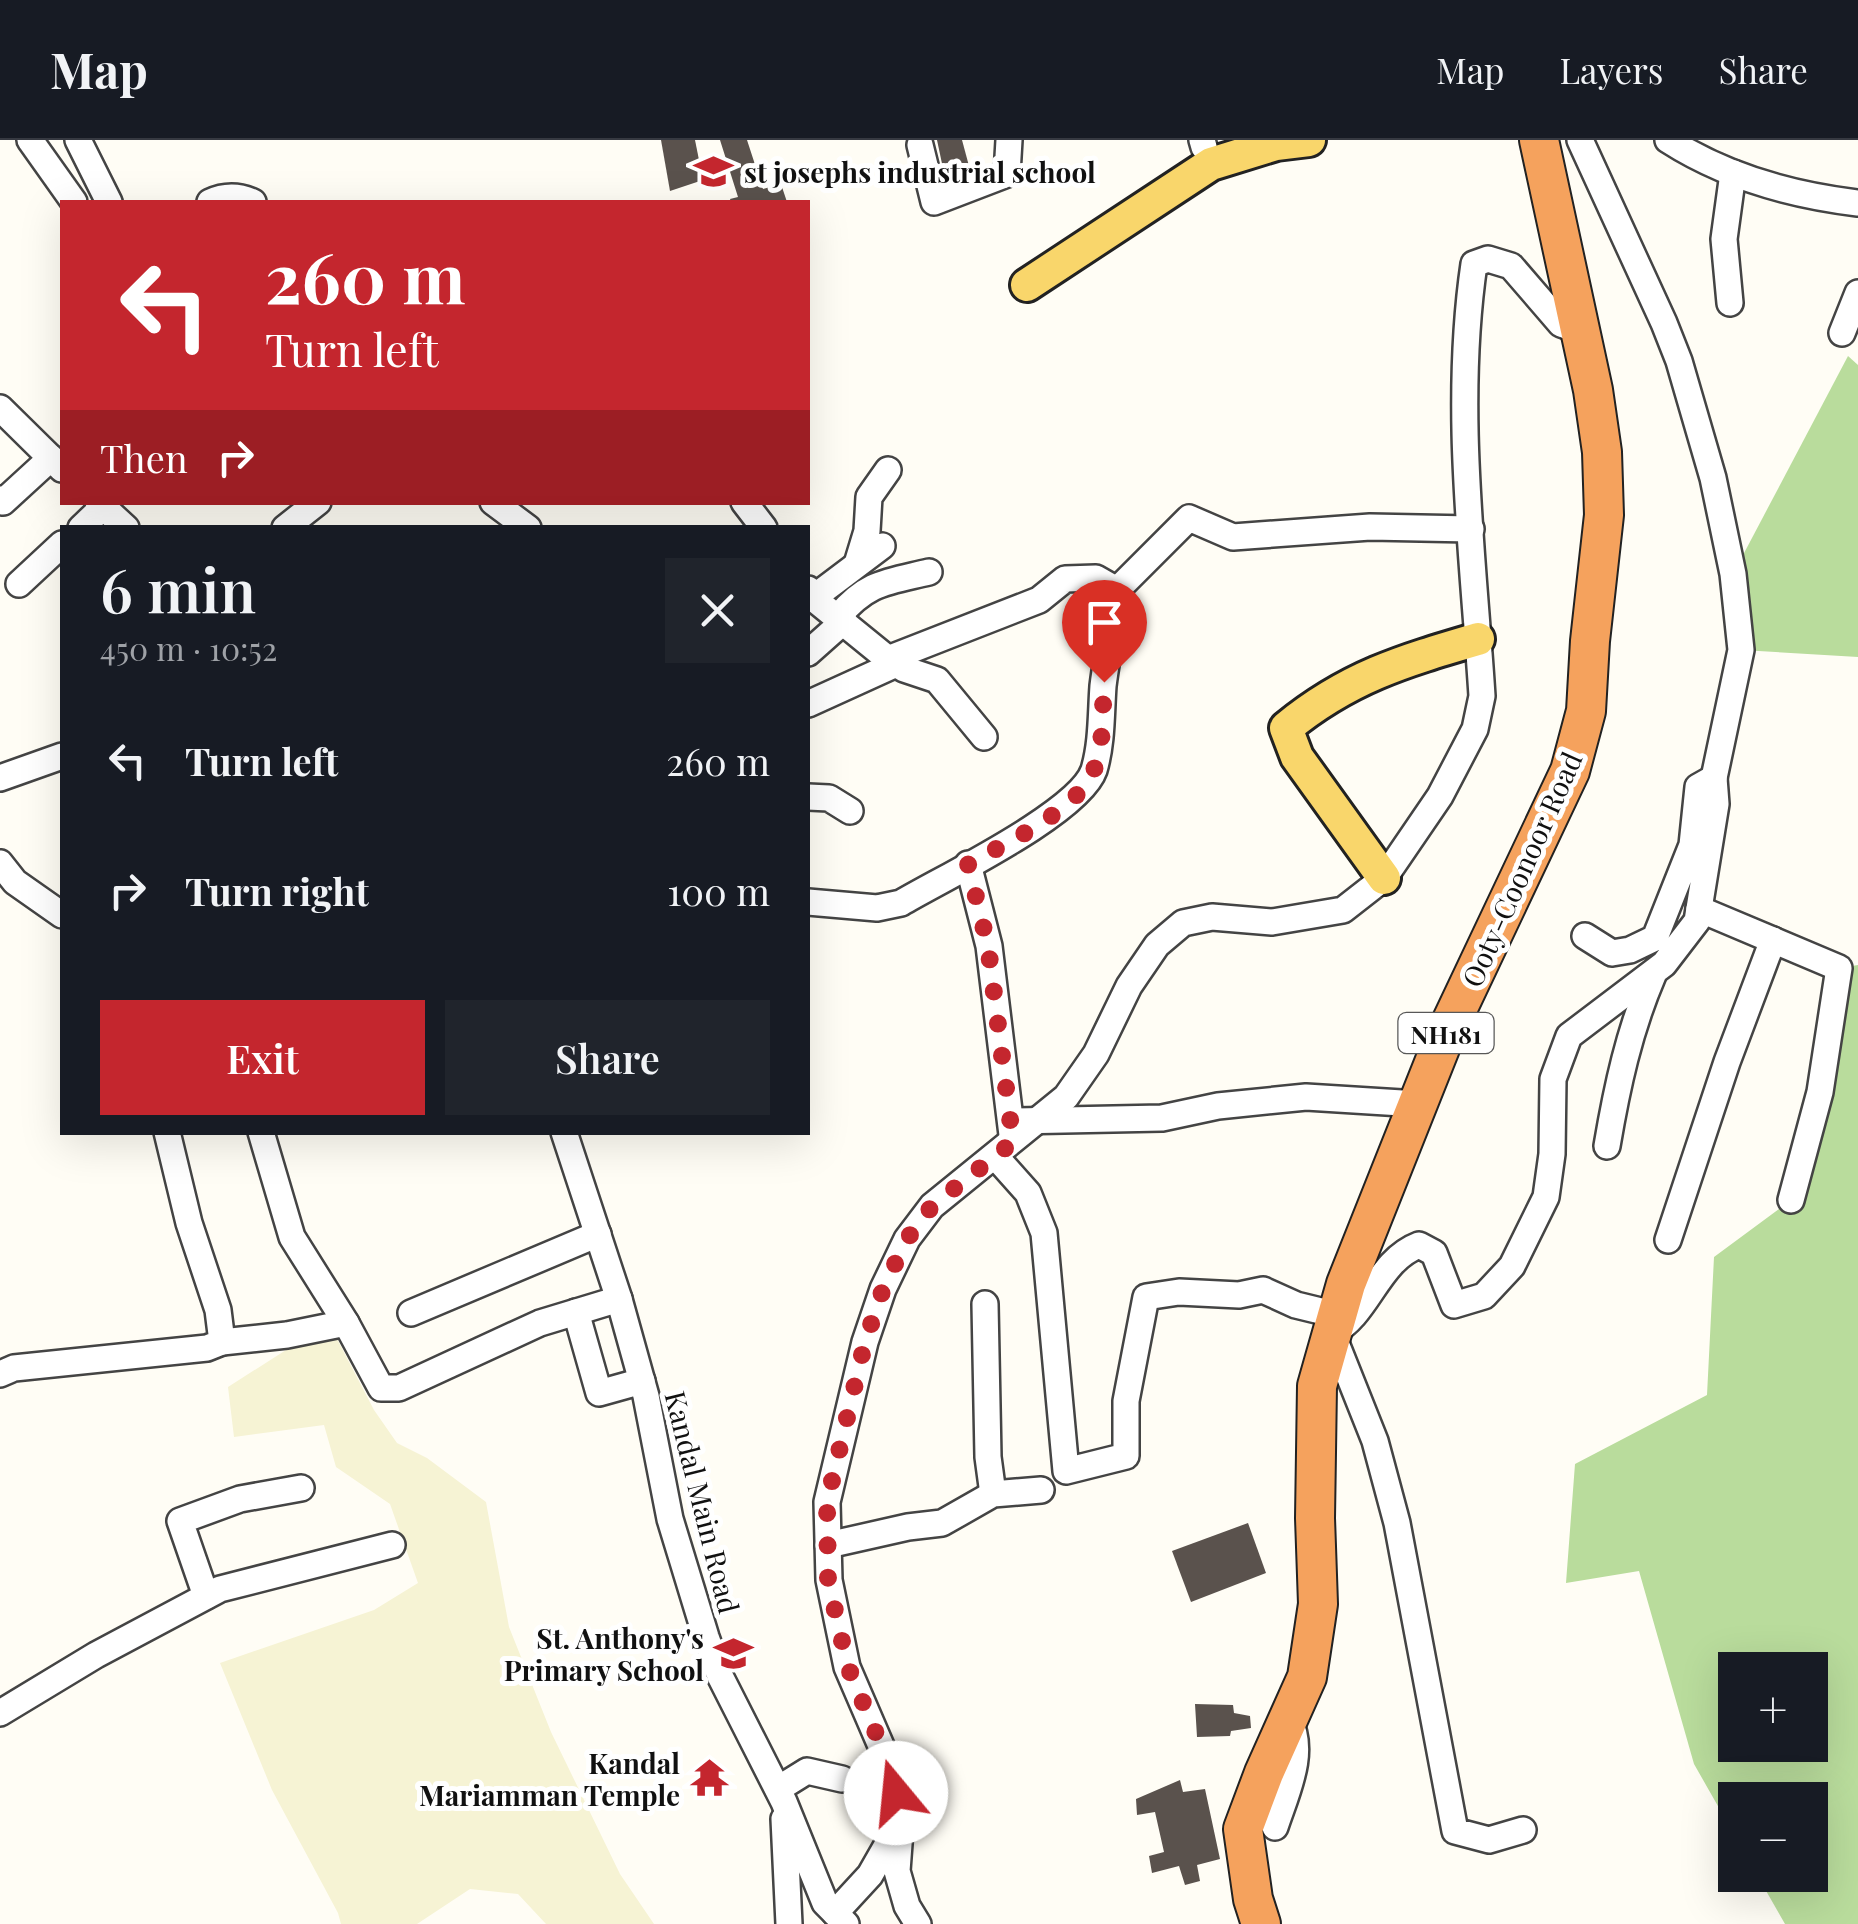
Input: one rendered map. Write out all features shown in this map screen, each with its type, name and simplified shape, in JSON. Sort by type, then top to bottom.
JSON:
[{"type":"highway","name":"Ooty-Coonoor Road","points":[[1261,1924],[1253,1899],[1243,1829],[1306,1676],[1318,1604],[1317,1386],[1346,1284],[1446,1033],[1570,771],[1586,711],[1604,515],[1602,452],[1538,140]]},
{"type":"main road","points":[[1027,285],[1212,164],[1276,144],[1309,140]]},
{"type":"main road","points":[[1384,878],[1297,757],[1286,728],[1314,705],[1384,667],[1478,639]]},
{"type":"street","points":[[30,140],[73,200]]},
{"type":"street","points":[[78,140],[108,200]]},
{"type":"street","points":[[920,145],[934,202],[1007,174],[1009,140]]},
{"type":"street","points":[[968,864],[988,946],[1006,1140],[1044,1233],[1066,1470],[1126,1456],[1126,1401],[1146,1297],[1179,1292],[1239,1295],[1263,1290],[1334,1324],[1347,1326],[1378,1278],[1406,1250],[1420,1245],[1434,1253],[1454,1305],[1484,1296],[1512,1266],[1546,1196],[1552,1154],[1552,1080],[1570,1036],[1664,964],[1697,922],[1716,804],[1714,778],[1741,650],[1733,574],[1713,478],[1679,361],[1580,140]]},
{"type":"street","points":[[1668,140],[1705,164],[1774,187],[1858,202]]},
{"type":"street","points":[[1730,303],[1724,239],[1733,173]]},
{"type":"street","points":[[215,200],[242,196],[249,200]]},
{"type":"street","points":[[918,1924],[907,1906],[896,1871],[900,1817],[891,1769],[848,1667],[828,1580],[827,1502],[865,1342],[883,1289],[907,1239],[932,1206],[1006,1140],[1038,1122],[1066,1097],[1096,1054],[1129,986],[1157,945],[1183,923],[1212,917],[1272,922],[1343,910],[1384,878],[1440,796],[1475,730],[1482,696],[1471,528],[1465,336],[1474,264],[1488,259],[1511,266],[1561,324],[1580,331]]},
{"type":"street","points":[[1842,333],[1858,294]]},
{"type":"street","points":[[0,408],[59,465],[1,502]]},
{"type":"street","points":[[857,564],[867,531],[869,497],[888,470]]},
{"type":"street","points":[[83,525],[100,505],[123,525]]},
{"type":"street","points":[[289,525],[314,505]]},
{"type":"street","points":[[497,505],[524,525]]},
{"type":"street","points":[[746,505],[762,525]]},
{"type":"street","points":[[810,703],[892,662],[1039,600],[1065,580],[1096,578],[1117,590],[1189,518],[1234,537],[1370,527],[1471,528]]},
{"type":"street","points":[[19,584],[60,546]]},
{"type":"street","points":[[882,546],[810,593],[892,662],[938,680],[984,737]]},
{"type":"street","points":[[810,651],[841,619],[857,595],[876,585],[929,572]]},
{"type":"street","points":[[810,902],[878,908],[901,903],[1030,830],[1077,795],[1093,774],[1116,611]]},
{"type":"street","points":[[0,778],[60,757]]},
{"type":"street","points":[[1586,936],[1612,953],[1630,950],[1655,938],[1692,845],[1698,787],[1714,778]]},
{"type":"street","points":[[810,797],[828,798],[850,810]]},
{"type":"street","points":[[0,863],[15,882],[60,913]]},
{"type":"street","points":[[1699,909],[1839,968],[1820,1092],[1792,1200]]},
{"type":"street","points":[[1668,1240],[1727,1062],[1773,940]]},
{"type":"street","points":[[1606,1146],[1636,1014],[1655,971]]},
{"type":"street","points":[[1038,1122],[1162,1118],[1218,1106],[1306,1097],[1418,1104]]},
{"type":"street","points":[[168,1135],[189,1223],[218,1310],[222,1342]]},
{"type":"street","points":[[263,1135],[292,1238],[382,1388],[399,1388],[540,1323],[619,1299]]},
{"type":"street","name":"Kandal Main Road","points":[[565,1135],[619,1299],[642,1381],[670,1519],[706,1637],[720,1676],[781,1795],[825,1903],[841,1918]]},
{"type":"street","points":[[411,1314],[598,1234]]},
{"type":"street","points":[[985,1304],[988,1457],[993,1494]]},
{"type":"street","points":[[576,1312],[599,1393],[642,1381]]},
{"type":"street","points":[[0,1374],[14,1368],[207,1348],[222,1342],[346,1323]]},
{"type":"street","points":[[1334,1324],[1397,1523],[1455,1830],[1489,1840],[1523,1830]]},
{"type":"street","points":[[206,1596],[180,1521],[240,1498],[301,1488]]},
{"type":"street","points":[[828,1545],[908,1526],[942,1523],[993,1494],[1041,1490]]},
{"type":"street","points":[[0,1712],[220,1589],[392,1546]]},
{"type":"street","points":[[1275,1828],[1296,1758],[1296,1733],[1288,1718]]},
{"type":"street","points":[[790,1924],[781,1795],[807,1772],[842,1779]]},
{"type":"street","points":[[841,1918],[886,1850],[900,1817]]},
{"type":"shaded area","points":[[311,1334],[335,1335],[374,1410],[397,1443],[427,1458],[486,1502],[509,1627],[551,1732],[620,1874],[654,1924],[546,1924],[518,1894],[470,1889],[417,1924],[341,1924],[272,1790],[220,1663],[374,1610],[418,1583],[390,1504],[336,1467],[324,1425],[234,1437],[228,1387]]},
{"type":"green space","points":[[1848,356],[1858,365],[1858,657],[1741,650],[1733,574]]},
{"type":"green space","points":[[1858,965],[1858,1924],[1785,1924],[1767,1892],[1828,1892],[1828,1782],[1718,1782],[1718,1806],[1694,1764],[1639,1571],[1566,1583],[1575,1464],[1707,1395],[1714,1257],[1791,1200],[1839,968]]},
{"type":"building","points":[[661,140],[695,140],[703,180],[670,191]]},
{"type":"building","points":[[720,140],[747,140],[763,189],[781,184],[786,200],[730,199],[738,197]]},
{"type":"building","points":[[937,140],[962,140],[969,166],[944,173]]},
{"type":"building","points":[[1248,1523],[1266,1573],[1191,1602],[1172,1551]]},
{"type":"building","points":[[1195,1704],[1233,1705],[1234,1713],[1250,1716],[1251,1728],[1231,1731],[1230,1736],[1197,1737]]},
{"type":"building","points":[[1180,1780],[1183,1792],[1205,1789],[1220,1859],[1197,1865],[1200,1881],[1185,1885],[1179,1866],[1152,1873],[1149,1856],[1164,1852],[1155,1812],[1137,1815],[1136,1799]]},
{"type":"place","name":"st josephs industrial school","points":[[714,171]]},
{"type":"place","name":"St. Anthony's Primary School","points":[[734,1653]]},
{"type":"place","name":"Kandal Mariamman Temple","points":[[710,1778]]},
{"type":"route","points":[[896,1793],[891,1769],[848,1667],[828,1580],[827,1502],[865,1342],[883,1289],[907,1239],[932,1206],[1013,1142],[1000,1020],[988,946],[968,864],[1030,830],[1077,795],[1093,774],[1104,682]]}]
